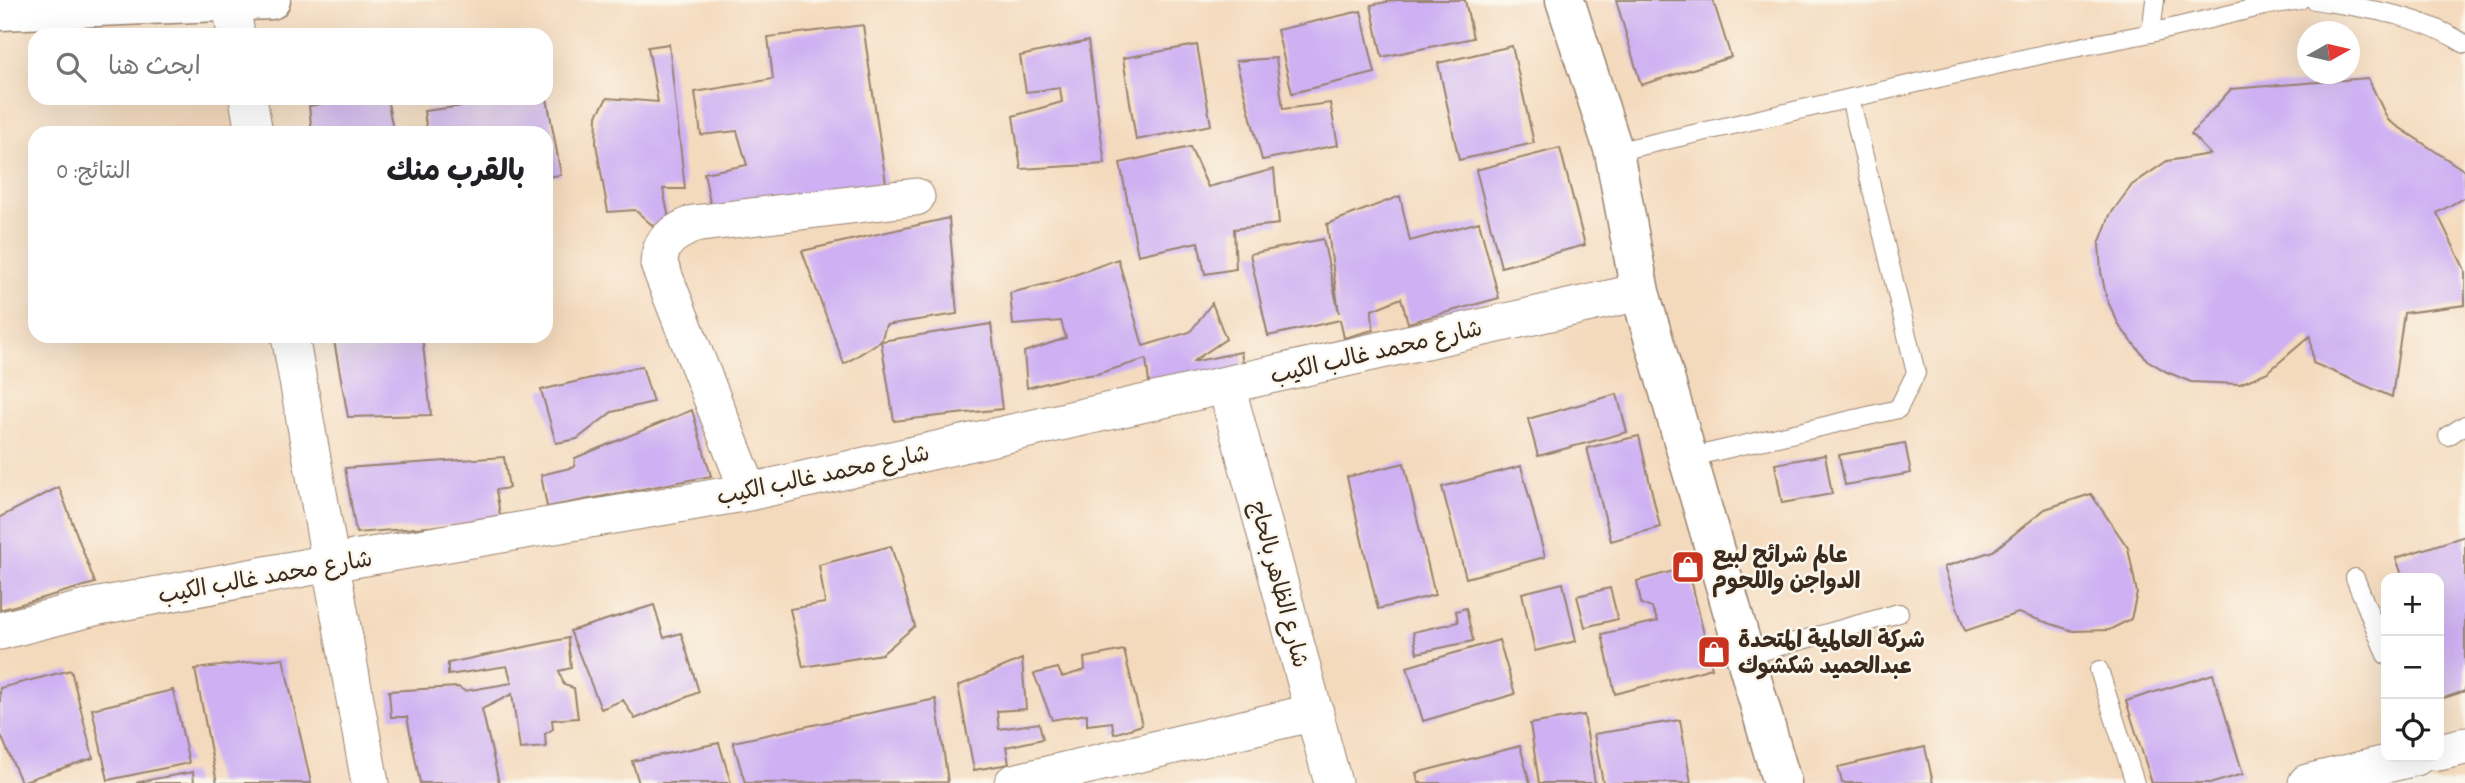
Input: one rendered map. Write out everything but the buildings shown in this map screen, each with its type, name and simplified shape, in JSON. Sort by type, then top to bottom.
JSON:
[{"type":"street","points":[[0,11],[234,19],[271,0]]},
{"type":"street","points":[[1565,0],[1614,152],[1640,292],[1782,783]]},
{"type":"street","points":[[249,105],[253,126]]},
{"type":"street","points":[[750,492],[659,264],[662,245],[668,236],[693,224],[916,197]]},
{"type":"street","name":"شارع محمد غالب الكيب","points":[[0,631],[94,607],[330,563],[750,492],[1640,292]]},
{"type":"street","points":[[291,343],[370,783]]},
{"type":"street","name":"شارع الظاهر بالحاج","points":[[1226,385],[1333,783]]},
{"type":"street","points":[[1013,783],[1315,712]]},
{"type":"street","points":[[2444,751],[2465,746]]},
{"type":"street","points":[[2307,783],[2395,762]]},
{"type":"lane","points":[[2151,33],[2155,0]]},
{"type":"lane","points":[[1614,152],[2049,53],[2300,0]]},
{"type":"lane","points":[[2314,0],[2404,15],[2445,31],[2465,44]]},
{"type":"lane","points":[[1687,458],[1898,409],[1916,373],[1850,98]]},
{"type":"lane","points":[[2448,436],[2465,425]]},
{"type":"lane","points":[[2356,578],[2381,642]]},
{"type":"lane","points":[[1745,656],[1899,613]]},
{"type":"lane","points":[[2099,670],[2135,783]]},
{"type":"place","name":"عالم شرائح لبيع الدواجن واللحوم","points":[[1688,567]]},
{"type":"place","name":"شركة العالمية المتحدة عبدالحميد شكشوك","points":[[1714,652]]}]
